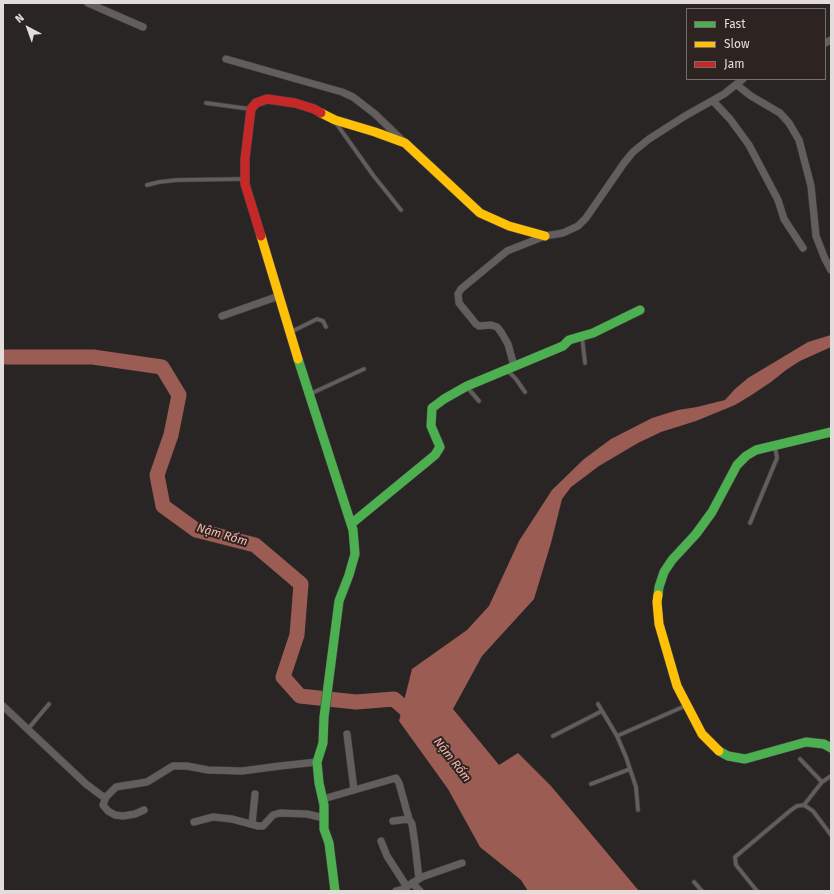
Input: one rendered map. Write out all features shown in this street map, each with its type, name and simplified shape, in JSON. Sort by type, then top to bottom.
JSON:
[{"type":"street","points":[[88,3],[143,27]]},
{"type":"street","points":[[226,59],[342,92],[353,98],[374,114],[480,213],[509,226],[545,236]]},
{"type":"street","points":[[510,367],[508,344],[501,332],[496,327],[480,326],[476,324],[459,303],[458,294],[461,289],[507,251],[545,236],[563,233],[578,226],[586,218],[633,152],[649,139],[713,101],[742,80]]},
{"type":"street","points":[[737,85],[751,96],[780,113],[789,123],[799,140],[811,186],[816,236],[831,270]]},
{"type":"street","points":[[335,891],[329,843],[324,829],[324,805],[319,783],[317,762],[322,743],[339,601],[349,576],[355,554],[353,530],[248,196],[245,181],[244,159],[251,109],[256,103],[266,99],[295,103],[314,109],[335,120],[405,143]]},
{"type":"street","points":[[713,101],[734,124],[749,146],[778,200],[784,219],[803,248]]},
{"type":"street","points":[[222,316],[279,296]]},
{"type":"street","points":[[351,524],[435,456],[440,447],[431,426],[432,408],[444,399],[467,386],[510,367],[554,351],[563,346],[569,340],[593,332],[640,310]]},
{"type":"street","points":[[831,432],[756,450],[746,456],[737,465],[712,512],[696,534],[672,560],[664,572],[657,602],[659,624],[673,673],[686,705],[702,734],[719,751],[728,756],[746,759],[806,742],[824,744],[831,748]]},
{"type":"street","points":[[3,706],[86,784],[102,796],[106,797]]},
{"type":"street","points":[[347,734],[354,790]]},
{"type":"street","points":[[144,810],[135,814],[123,816],[108,812],[104,805],[106,797],[116,788],[147,782],[173,766],[187,766],[208,770],[242,771],[317,762]]},
{"type":"street","points":[[323,799],[396,778],[399,783],[415,844],[413,883]]},
{"type":"street","points":[[252,824],[255,794]]},
{"type":"street","points":[[194,822],[213,817],[232,819],[263,826],[273,815],[280,813],[307,814],[324,818]]},
{"type":"street","points":[[393,821],[409,819]]},
{"type":"street","points":[[381,841],[387,856],[420,891]]},
{"type":"street","points":[[396,891],[462,863]]},
{"type":"lane","points":[[206,103],[251,109]]},
{"type":"lane","points":[[335,120],[373,175],[401,210]]},
{"type":"lane","points":[[146,185],[177,180],[245,181]]},
{"type":"lane","points":[[290,332],[317,319],[323,321],[326,328]]},
{"type":"lane","points":[[582,336],[585,363]]},
{"type":"lane","points":[[510,367],[525,392]]},
{"type":"lane","points":[[309,394],[364,369]]},
{"type":"lane","points":[[467,386],[478,401]]},
{"type":"lane","points":[[750,522],[777,458],[774,445]]},
{"type":"lane","points":[[27,729],[49,704]]},
{"type":"lane","points":[[598,704],[617,736],[630,769],[636,787],[638,810]]},
{"type":"lane","points":[[617,736],[686,705]]},
{"type":"lane","points":[[553,736],[602,711]]},
{"type":"lane","points":[[800,759],[822,782]]},
{"type":"lane","points":[[591,784],[630,769]]},
{"type":"lane","points":[[757,891],[736,865],[735,857],[791,810],[797,806],[804,805],[822,782],[831,776]]},
{"type":"lane","points":[[804,805],[812,811],[831,835]]},
{"type":"lane","points":[[694,882],[702,891]]},
{"type":"water","points":[[831,335],[831,347],[800,361],[735,405],[696,421],[661,432],[638,443],[599,466],[571,487],[562,499],[551,543],[534,599],[482,656],[453,709],[499,765],[518,753],[551,786],[639,891],[528,891],[521,880],[480,847],[448,789],[399,721],[412,669],[467,630],[489,606],[519,541],[552,490],[584,459],[611,439],[652,418],[678,410],[725,400],[748,378],[808,342]]},
{"type":"waterway","name":"Nậm Rốm","points":[[3,357],[93,357],[162,367],[179,395],[171,435],[157,475],[163,506],[196,530],[255,545],[301,584],[297,635],[283,677],[300,696],[356,702],[394,699],[418,720]]},
{"type":"traffic: fast","points":[[351,524],[435,455],[440,447],[431,426],[432,408],[444,399],[467,386],[563,346],[569,340],[593,333],[640,310]]},
{"type":"traffic: fast","points":[[298,359],[353,530],[355,554],[339,601],[324,717],[323,743],[317,762],[319,783],[324,805],[324,829],[329,843],[335,891]]},
{"type":"traffic: fast","points":[[658,595],[664,572],[672,560],[696,534],[712,512],[737,465],[746,456],[756,450],[831,432]]},
{"type":"traffic: fast","points":[[719,751],[728,756],[745,759],[806,742],[824,744],[831,748]]},
{"type":"traffic: slow","points":[[321,113],[335,120],[405,143],[480,213],[509,226],[545,236]]},
{"type":"traffic: slow","points":[[261,236],[298,359]]},
{"type":"traffic: slow","points":[[658,595],[657,602],[659,624],[677,686],[702,734],[719,751]]},
{"type":"traffic: jam","points":[[261,236],[245,184],[245,159],[251,109],[256,103],[267,99],[295,103],[314,109],[321,113]]}]
